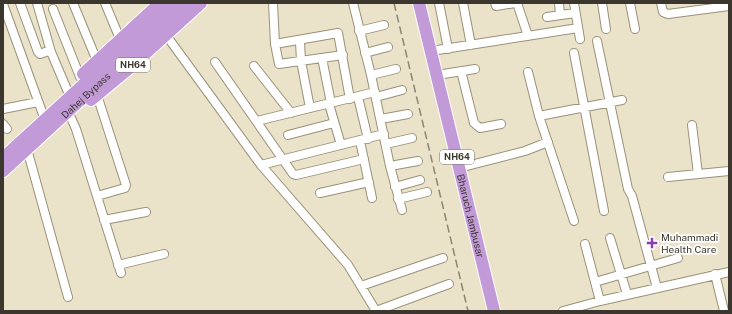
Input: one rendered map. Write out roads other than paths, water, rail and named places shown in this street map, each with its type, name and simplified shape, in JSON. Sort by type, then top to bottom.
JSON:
[{"type":"highway","name":"Dahej Bypass","points":[[3,171],[173,3]]},
{"type":"highway","name":"Dahej Bypass","points":[[3,158],[58,115],[186,3]]},
{"type":"highway","name":"NH64","points":[[58,115],[81,108],[201,3]]},
{"type":"highway","name":"Bharuch Jambusar","points":[[420,3],[494,311]]},
{"type":"highway","name":"NH64","points":[[58,115],[71,86],[159,4]]},
{"type":"street","points":[[20,3],[38,52],[40,54],[48,51],[51,52]]},
{"type":"street","points":[[37,3],[51,52],[68,92]]},
{"type":"street","points":[[73,3],[97,61]]},
{"type":"street","points":[[105,3],[120,39]]},
{"type":"street","points":[[273,3],[278,41],[279,64],[343,55]]},
{"type":"street","points":[[353,3],[381,119],[390,166],[402,210]]},
{"type":"street","points":[[439,3],[448,48]]},
{"type":"street","points":[[463,3],[471,45]]},
{"type":"street","points":[[495,3],[496,6],[516,3],[528,36]]},
{"type":"street","points":[[559,3],[560,15]]},
{"type":"street","points":[[574,3],[580,38]]},
{"type":"street","points":[[602,3],[606,29]]},
{"type":"street","points":[[630,3],[635,29]]},
{"type":"street","points":[[661,3],[663,12],[668,14],[729,6]]},
{"type":"street","points":[[3,4],[38,102],[58,115],[76,130],[121,273]]},
{"type":"street","points":[[53,9],[80,77]]},
{"type":"street","points":[[547,17],[575,13]]},
{"type":"street","points":[[359,31],[384,25]]},
{"type":"street","points":[[431,51],[578,28]]},
{"type":"street","points":[[278,41],[338,33],[364,140],[364,159],[372,198]]},
{"type":"street","points":[[166,35],[261,165],[348,265],[376,311],[449,284]]},
{"type":"street","points":[[597,41],[628,189],[632,196],[656,288]]},
{"type":"street","points":[[300,42],[301,62],[310,108]]},
{"type":"street","points":[[365,53],[388,47]]},
{"type":"street","points":[[574,54],[604,211]]},
{"type":"street","points":[[322,58],[334,123],[341,145]]},
{"type":"street","points":[[215,62],[296,175],[364,159]]},
{"type":"street","points":[[254,66],[291,113]]},
{"type":"street","points":[[371,75],[396,69]]},
{"type":"street","points":[[437,76],[475,69]]},
{"type":"street","points":[[461,71],[474,123],[480,128],[501,124]]},
{"type":"street","points":[[528,72],[539,116],[574,222]]},
{"type":"street","points":[[257,121],[354,98],[402,90]]},
{"type":"street","points":[[97,95],[126,185],[125,188],[97,196]]},
{"type":"street","points":[[539,116],[622,100]]},
{"type":"street","points":[[3,109],[38,102]]},
{"type":"street","points":[[381,119],[408,114]]},
{"type":"street","points":[[288,135],[334,123]]},
{"type":"street","points":[[692,125],[698,174]]},
{"type":"street","points":[[261,165],[384,134]]},
{"type":"street","points":[[386,144],[412,138]]},
{"type":"street","points":[[459,168],[525,150],[548,142]]},
{"type":"street","points":[[26,149],[68,297]]},
{"type":"street","points":[[390,166],[418,161]]},
{"type":"street","points":[[668,177],[729,171]]},
{"type":"street","points":[[395,186],[420,180]]},
{"type":"street","points":[[320,193],[369,182]]},
{"type":"street","points":[[398,199],[427,192]]},
{"type":"street","points":[[104,220],[146,212]]},
{"type":"street","points":[[610,238],[627,294]]},
{"type":"street","points":[[584,244],[600,301]]},
{"type":"street","points":[[118,265],[164,254]]},
{"type":"street","points":[[362,286],[443,258]]},
{"type":"street","points":[[595,282],[678,258]]},
{"type":"street","points":[[563,311],[627,294],[729,272]]},
{"type":"street","points":[[715,274],[724,311]]},
{"type":"railway","points":[[394,3],[468,311]]},
{"type":"place","name":"Muhammadi Health Care","points":[[652,243]]}]
